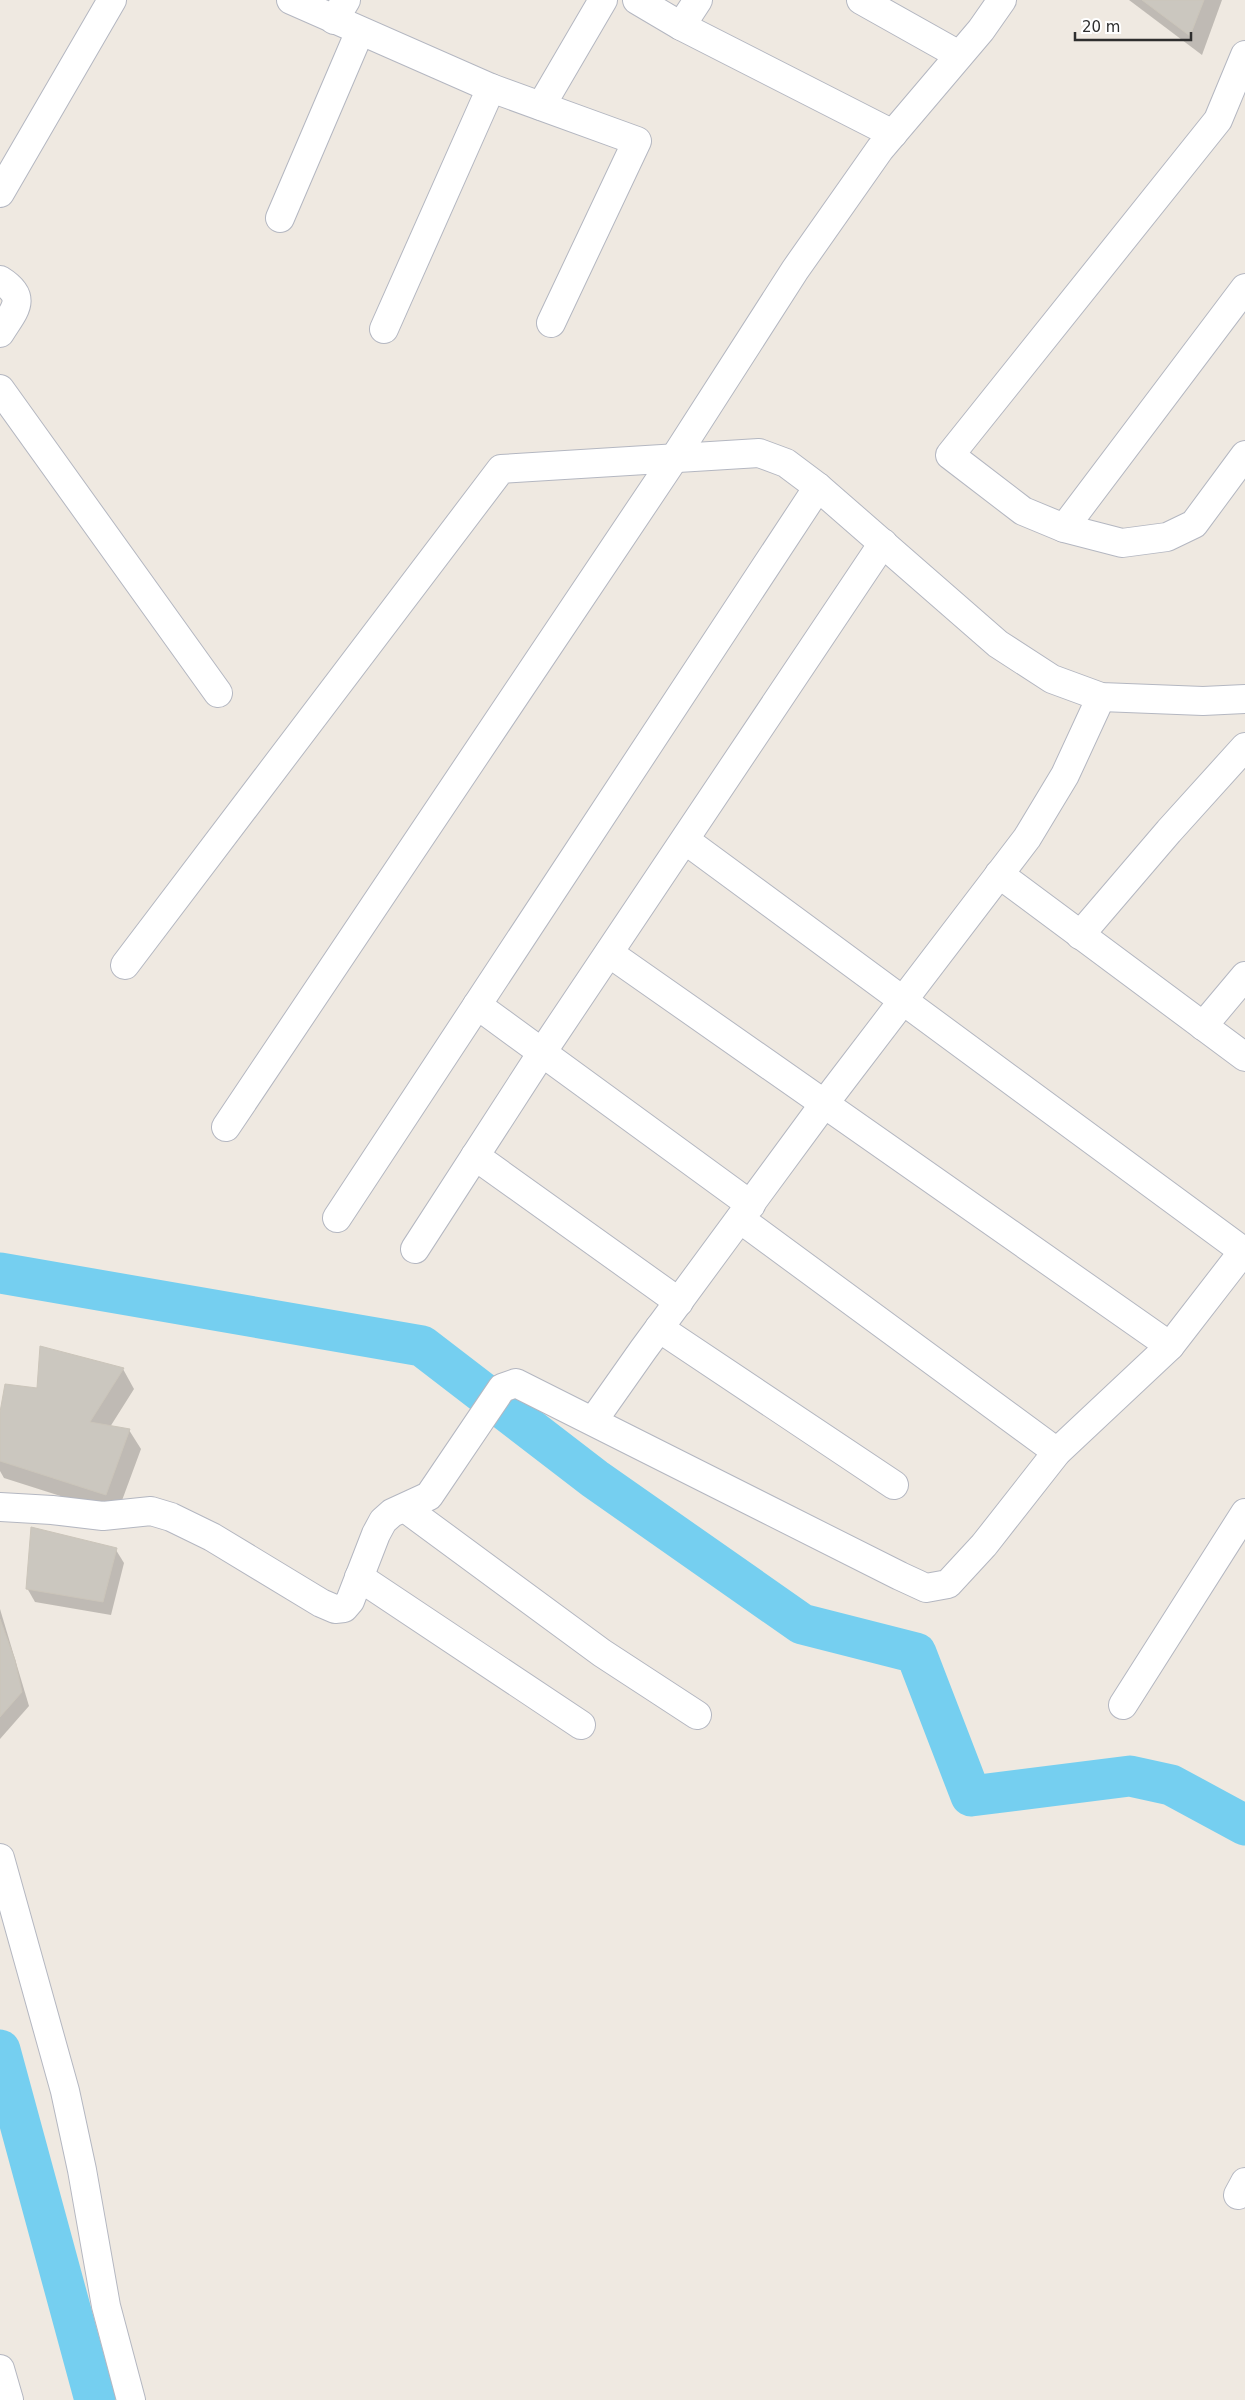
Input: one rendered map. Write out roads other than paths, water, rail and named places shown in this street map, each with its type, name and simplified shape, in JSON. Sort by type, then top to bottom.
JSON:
[{"type":"street","points":[[0,193],[112,0]]},
{"type":"street","points":[[291,0],[340,10],[360,31],[491,88],[637,141],[551,322]]},
{"type":"street","points":[[541,106],[603,0]]},
{"type":"street","points":[[637,0],[681,26],[893,134]]},
{"type":"street","points":[[681,26],[698,0]]},
{"type":"street","points":[[861,0],[959,55]]},
{"type":"street","points":[[226,1126],[675,456],[795,270],[893,134],[1002,0]]},
{"type":"street","points":[[280,218],[360,31]]},
{"type":"street","points":[[1245,55],[1218,120],[950,456],[1023,511],[1064,528],[1122,542],[1167,537],[1194,524],[1245,456]]},
{"type":"street","points":[[384,329],[491,88]]},
{"type":"street","points":[[0,280],[12,288],[18,297],[17,305],[0,333]]},
{"type":"street","points":[[1064,528],[1245,288]]},
{"type":"street","points":[[0,389],[218,693]]},
{"type":"street","points":[[125,965],[501,469],[675,456],[758,453],[786,463],[818,487],[1006,649],[1052,679],[1101,696],[1203,701],[1245,699]]},
{"type":"street","points":[[338,1218],[818,487]]},
{"type":"street","points":[[415,1249],[543,1051],[883,544]]},
{"type":"street","points":[[593,1421],[824,1104],[1027,838],[1065,775],[1101,696]]},
{"type":"street","points":[[1080,935],[1169,831],[1245,747]]},
{"type":"street","points":[[0,1507],[52,1510],[103,1516],[151,1511],[171,1517],[212,1537],[268,1572],[335,1609],[344,1608],[383,1521],[392,1513],[429,1496],[495,1399],[516,1383],[926,1588],[948,1584],[984,1545],[1057,1452],[1170,1346],[1244,1250],[685,840]]},
{"type":"street","points":[[999,874],[1245,1057]]},
{"type":"street","points":[[609,952],[1170,1346]]},
{"type":"street","points":[[1203,1026],[1245,976]]},
{"type":"street","points":[[477,1005],[543,1051],[746,1212],[1057,1452]]},
{"type":"street","points":[[475,1156],[679,1302]]},
{"type":"street","points":[[659,1328],[894,1485]]},
{"type":"street","points":[[405,1508],[602,1653],[697,1716]]},
{"type":"street","points":[[1123,1705],[1245,1513]]},
{"type":"street","points":[[359,1577],[581,1725]]},
{"type":"street","points":[[0,1858],[65,2091],[82,2170],[106,2306],[131,2400]]},
{"type":"street","points":[[0,2369],[8,2400]]},
{"type":"waterway","points":[[0,1273],[422,1346],[595,1479],[802,1624],[916,1653],[971,1796],[1130,1776],[1171,1785],[1245,1825]]},
{"type":"waterway","points":[[0,2050],[95,2400]]}]
